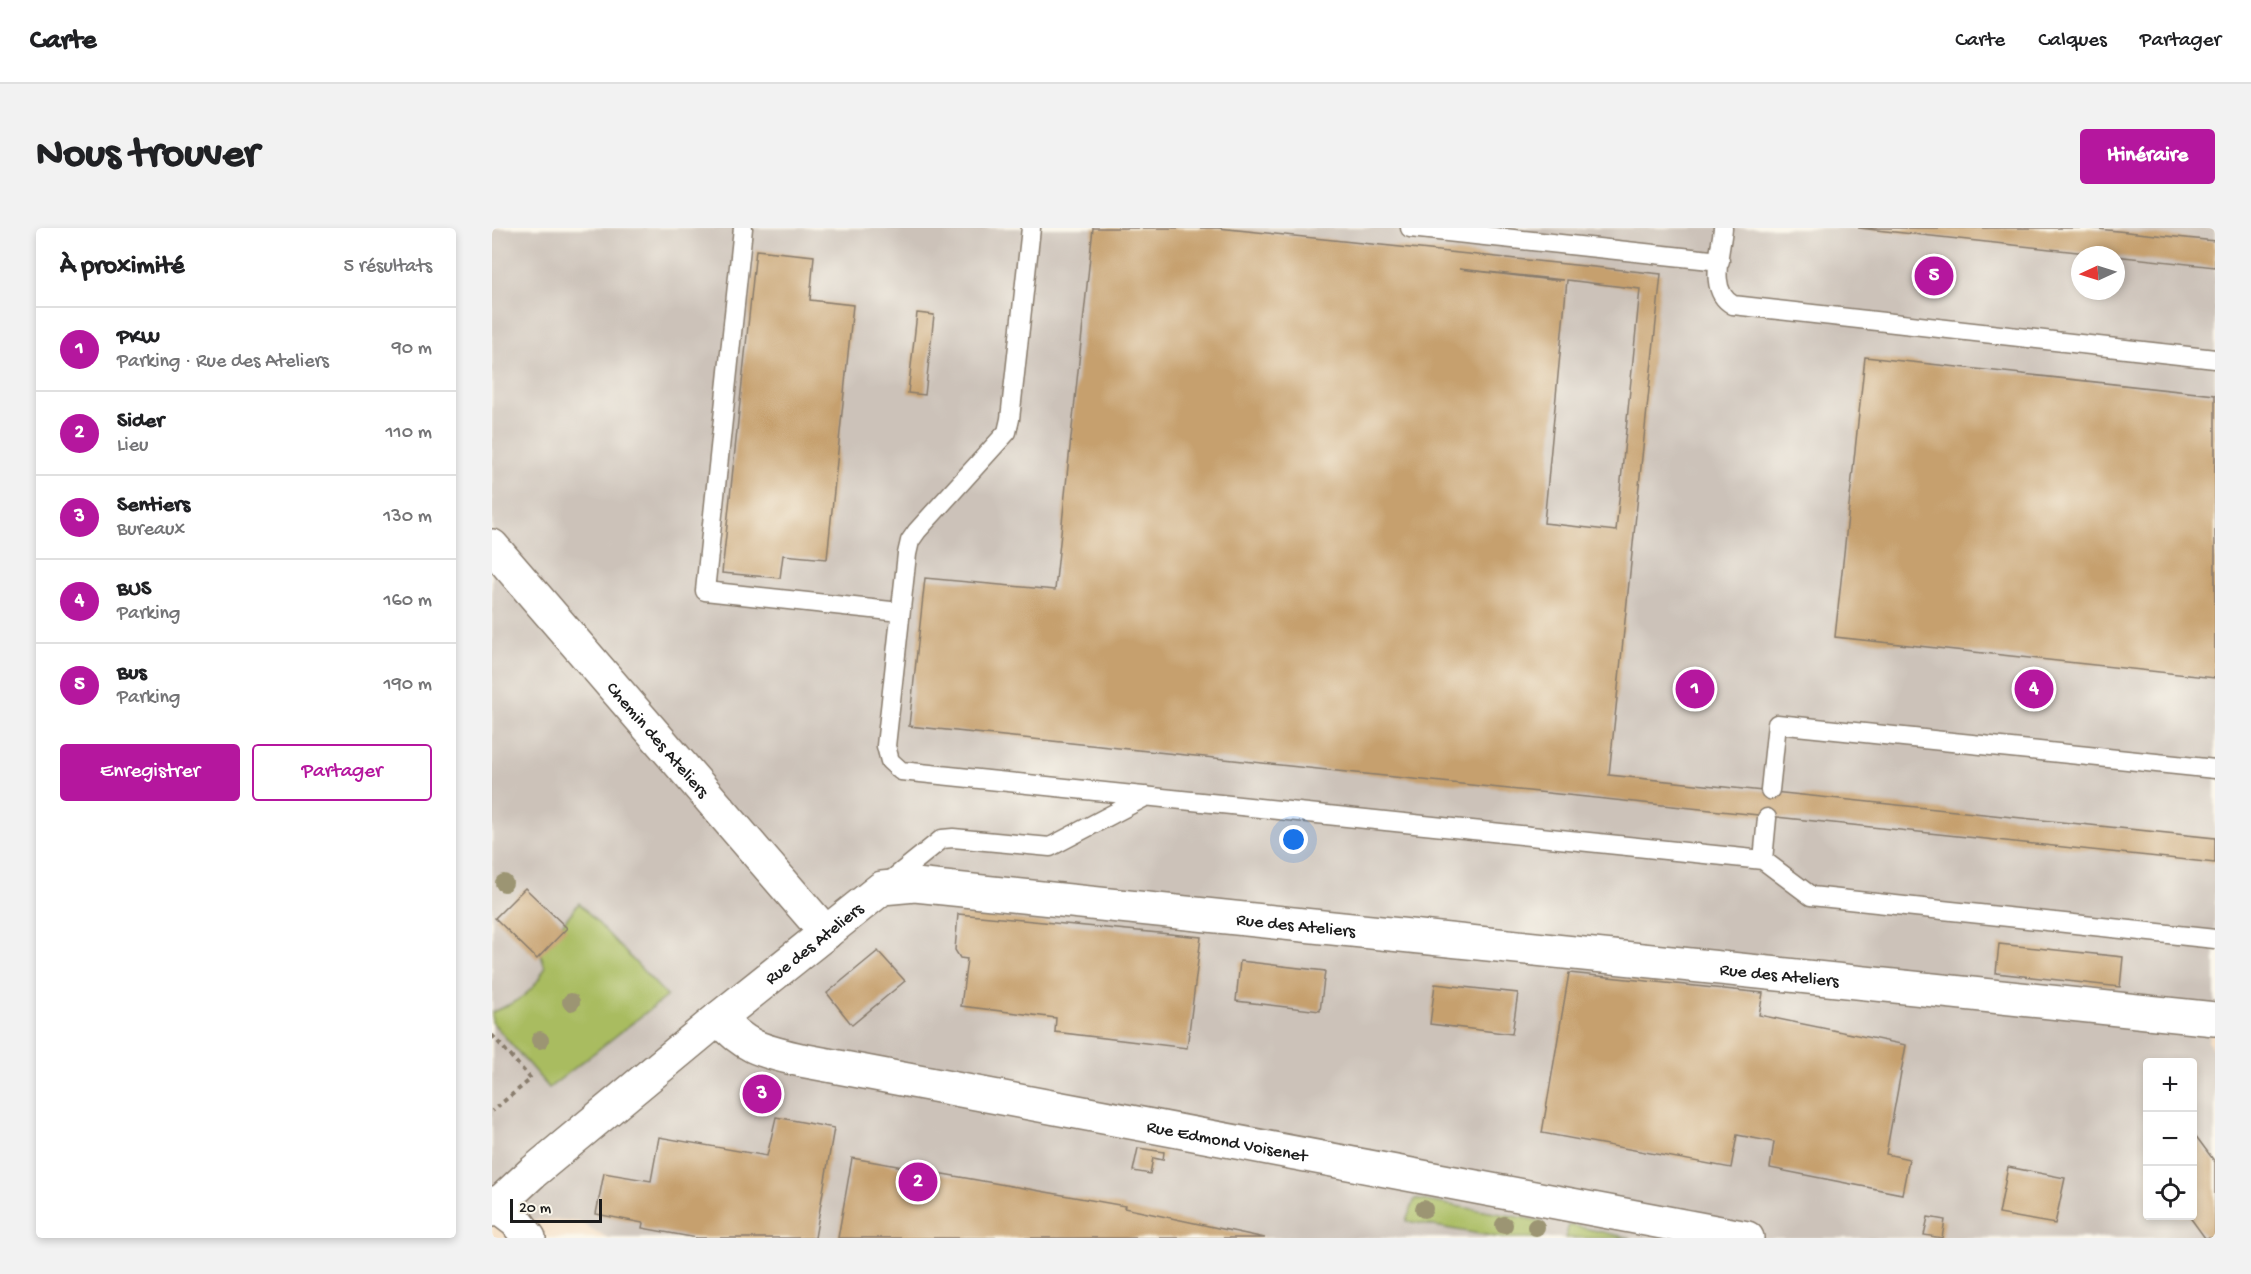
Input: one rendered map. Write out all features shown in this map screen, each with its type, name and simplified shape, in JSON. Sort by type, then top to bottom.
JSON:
[{"type":"street","name":"Chemin des Ateliers","points":[[492,546],[826,933]]},
{"type":"street","name":"Rue des Ateliers","points":[[493,1206],[719,1018],[882,888],[915,885],[2215,1019]]},
{"type":"street","name":"Rue Edmond Voisenet","points":[[719,1018],[749,1045],[801,1060],[1747,1238]]},
{"type":"street","points":[[493,1206],[516,1221],[529,1238]]},
{"type":"lane","points":[[744,228],[705,591],[900,612]]},
{"type":"lane","points":[[1031,228],[1007,432],[910,541],[886,746],[890,761],[894,766],[908,772],[1763,860],[1811,896],[2215,939]]},
{"type":"lane","points":[[1410,228],[1720,261]]},
{"type":"lane","points":[[1723,228],[1718,281],[1721,295],[1726,301],[1740,307],[2215,359]]},
{"type":"lane","points":[[1770,790],[1777,724],[2215,769]]},
{"type":"lane","points":[[882,888],[942,839],[953,838],[1050,847],[1147,796]]},
{"type":"lane","points":[[1763,860],[1767,818]]},
{"type":"path","points":[[492,1035],[531,1080],[492,1111]]},
{"type":"shaded area","points":[[492,228],[2215,228],[2215,1004],[2208,1042],[2215,1052],[2215,1238],[608,1238],[577,1221],[492,1218]]},
{"type":"green space","points":[[579,903],[667,996],[549,1088],[492,1022],[492,1012],[524,996],[535,984],[545,968],[540,952]]},
{"type":"green space","points":[[1415,1199],[1542,1221],[1539,1238],[1502,1238],[1406,1221]]},
{"type":"green space","points":[[1569,1225],[1631,1238],[1565,1238]]},
{"type":"building","points":[[1093,228],[1218,228],[1661,274],[1609,775],[2215,838],[2215,863],[909,726],[925,578],[1055,590]],"holes":[[[1459,269],[1564,280],[1551,280]],[[1567,280],[1640,289],[1616,531],[1544,523]]]},
{"type":"building","points":[[1858,228],[2088,228],[2215,241],[2215,267],[2125,257],[2125,246],[2071,246],[2071,251]]},
{"type":"building","points":[[756,250],[814,256],[810,300],[853,305],[827,559],[783,555],[780,578],[722,573]]},
{"type":"building","points":[[917,313],[934,315],[925,395],[908,393]]},
{"type":"building","points":[[1865,357],[2215,395],[2215,678],[1835,637]]},
{"type":"building","points":[[525,888],[567,928],[537,959],[495,918]]},
{"type":"building","points":[[958,914],[1201,937],[1187,1048],[1055,1032],[1056,1018],[961,1006],[967,959],[960,958],[955,950]]},
{"type":"building","points":[[1999,944],[2123,957],[2120,987],[1996,973]]},
{"type":"building","points":[[878,951],[905,981],[852,1025],[827,993]]},
{"type":"building","points":[[1240,961],[1325,971],[1320,1011],[1236,1001]]},
{"type":"building","points":[[1569,973],[1763,993],[1759,1015],[1906,1045],[1886,1154],[1909,1159],[1902,1194],[1770,1168],[1774,1142],[1737,1135],[1731,1168],[1542,1133]]},
{"type":"building","points":[[1435,984],[1518,993],[1512,1034],[1430,1024]]},
{"type":"building","points":[[776,1117],[834,1128],[815,1238],[697,1238],[642,1228],[643,1223],[596,1214],[604,1173],[651,1181],[659,1137],[767,1156]]},
{"type":"building","points":[[2197,1138],[2215,1162],[2215,1238],[2205,1238],[2192,1220],[2197,1220]]},
{"type":"building","points":[[1138,1148],[1164,1152],[1163,1160],[1153,1158],[1150,1174],[1133,1171]]},
{"type":"building","points":[[852,1158],[1125,1206],[1124,1208],[1265,1238],[838,1238]]},
{"type":"building","points":[[2008,1167],[2065,1178],[2055,1224],[1999,1214]]},
{"type":"building","points":[[1928,1217],[1945,1220],[1942,1238],[1924,1235]]},
{"type":"place","name":"Bus","points":[[1934,276]]},
{"type":"place","name":"PKW","points":[[1695,689]]},
{"type":"place","name":"BUS","points":[[2034,689]]},
{"type":"place","name":"Sentiers","points":[[762,1094]]},
{"type":"place","name":"Sider","points":[[918,1182]]}]
